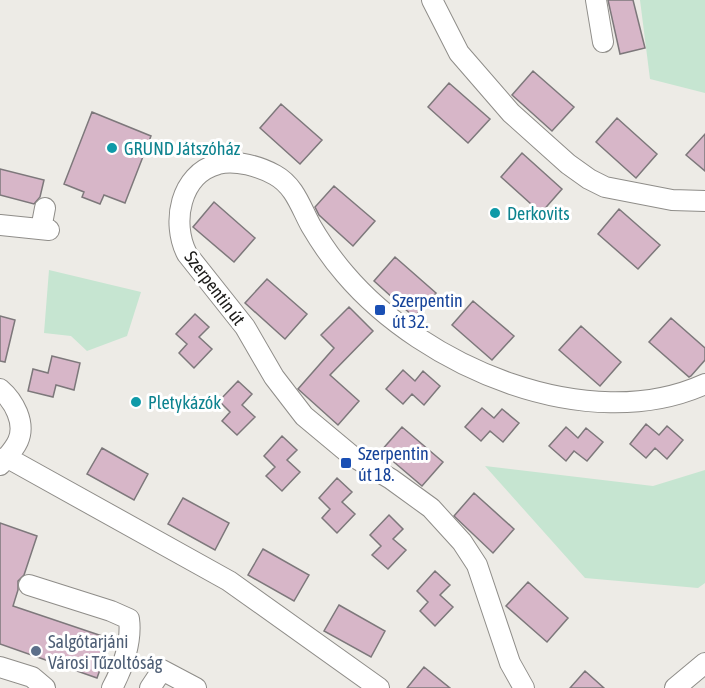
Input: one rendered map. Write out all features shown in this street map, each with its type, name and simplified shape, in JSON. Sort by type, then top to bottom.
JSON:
[{"type":"street","points":[[432,0],[459,53],[511,113],[568,164],[605,187],[672,200],[705,201]]},
{"type":"street","points":[[596,0],[603,42]]},
{"type":"street","name":"Szerpentin út","points":[[524,688],[510,663],[477,565],[462,542],[431,508],[391,479],[352,456],[304,416],[274,377],[245,327],[187,254],[181,241],[179,225],[180,210],[186,191],[203,171],[225,162],[250,166],[276,175],[289,186],[297,197],[320,241],[369,299],[397,322],[444,354],[460,363],[501,379],[538,391],[606,403],[651,400],[687,392],[705,384]]},
{"type":"street","points":[[0,225],[45,229],[45,208]]},
{"type":"street","points":[[0,389],[11,401],[19,418],[18,440],[3,461],[229,581],[379,688]]},
{"type":"street","points":[[29,585],[129,619],[131,633],[115,683]]},
{"type":"street","points":[[675,688],[705,663]]},
{"type":"street","points":[[0,667],[39,682]]},
{"type":"street","points":[[150,688],[162,670],[196,688]]},
{"type":"green space","points":[[640,0],[705,0],[705,93],[650,79]]},
{"type":"green space","points":[[49,270],[141,292],[127,336],[87,351],[71,336],[44,333]]},
{"type":"green space","points":[[485,466],[653,486],[705,470],[705,583],[698,588],[585,578]]},
{"type":"building","points":[[608,0],[633,0],[645,48],[620,54]]},
{"type":"building","points":[[533,71],[574,107],[552,131],[512,95]]},
{"type":"building","points":[[449,83],[490,119],[468,143],[428,107]]},
{"type":"building","points":[[281,104],[322,140],[300,164],[260,128]]},
{"type":"building","name":"GRUND Játszóház","points":[[92,112],[151,136],[125,203],[104,195],[100,204],[82,197],[84,192],[64,184]]},
{"type":"building","points":[[617,118],[657,154],[636,178],[596,142]]},
{"type":"building","points":[[705,134],[705,171],[686,155]]},
{"type":"building","points":[[522,153],[562,189],[541,213],[501,177]]},
{"type":"building","points":[[0,169],[44,180],[40,197],[34,204],[0,195]]},
{"type":"building","points":[[334,186],[375,221],[353,246],[319,215],[315,207]]},
{"type":"building","points":[[214,202],[255,238],[234,262],[193,227]]},
{"type":"building","points":[[619,209],[660,245],[638,269],[598,234]]},
{"type":"building","points":[[395,257],[436,293],[414,317],[374,281]]},
{"type":"building","points":[[267,279],[307,314],[285,339],[245,303]]},
{"type":"building","points":[[473,301],[514,336],[492,360],[452,325]]},
{"type":"building","points":[[349,307],[373,331],[330,375],[359,401],[338,425],[298,389],[334,348],[321,335]]},
{"type":"building","points":[[195,314],[209,327],[199,337],[212,349],[194,368],[179,353],[187,344],[176,334]]},
{"type":"building","points":[[0,316],[15,320],[5,362],[0,361]]},
{"type":"building","points":[[671,318],[705,348],[705,360],[689,377],[649,342]]},
{"type":"building","points":[[581,326],[621,362],[600,386],[559,350]]},
{"type":"building","points":[[52,356],[80,363],[74,390],[56,385],[53,397],[28,391],[33,369],[48,373]]},
{"type":"building","points":[[403,370],[415,381],[423,371],[440,386],[424,405],[412,394],[403,404],[386,389]]},
{"type":"building","points":[[238,381],[252,394],[242,405],[255,417],[237,435],[222,421],[230,412],[219,401]]},
{"type":"building","points":[[482,408],[494,418],[502,409],[519,423],[503,442],[490,431],[481,441],[465,427]]},
{"type":"building","points":[[646,424],[659,435],[667,426],[683,440],[667,459],[655,448],[646,458],[630,444]]},
{"type":"building","points":[[402,427],[443,462],[422,486],[381,451]]},
{"type":"building","points":[[566,427],[578,438],[586,428],[603,442],[587,461],[574,451],[566,461],[549,446]]},
{"type":"building","points":[[282,436],[297,450],[287,460],[300,472],[282,491],[266,476],[275,467],[264,456]]},
{"type":"building","points":[[102,448],[148,474],[134,500],[87,474]]},
{"type":"building","points":[[337,478],[352,492],[342,502],[355,514],[337,533],[322,518],[330,509],[319,498]]},
{"type":"building","points":[[474,493],[514,529],[493,553],[454,516]]},
{"type":"building","points":[[183,498],[229,523],[215,550],[168,524]]},
{"type":"building","points":[[389,515],[403,529],[393,539],[406,550],[388,569],[372,555],[381,546],[370,535]]},
{"type":"building","points":[[0,523],[37,536],[24,575],[18,581],[13,606],[111,639],[97,678],[0,644]]},
{"type":"building","points":[[263,549],[309,575],[294,601],[248,575]]},
{"type":"building","points":[[435,571],[450,585],[440,595],[453,607],[435,626],[420,611],[428,602],[417,591]]},
{"type":"building","points":[[528,582],[568,618],[547,642],[506,606]]},
{"type":"building","points":[[339,605],[385,631],[371,657],[324,631]]},
{"type":"building","points":[[424,667],[450,688],[407,688]]},
{"type":"building","points":[[585,671],[604,688],[570,688]]},
{"type":"place","name":"GRUND Játszóház","points":[[112,148]]},
{"type":"place","name":"Derkovits","points":[[495,213]]},
{"type":"place","name":"Szerpentin út 32.","points":[[380,310]]},
{"type":"place","name":"Pletykázók","points":[[136,402]]},
{"type":"place","name":"Szerpentin út 18.","points":[[346,463]]},
{"type":"place","name":"Salgótarjáni Városi Tűzoltóság","points":[[36,651]]}]
